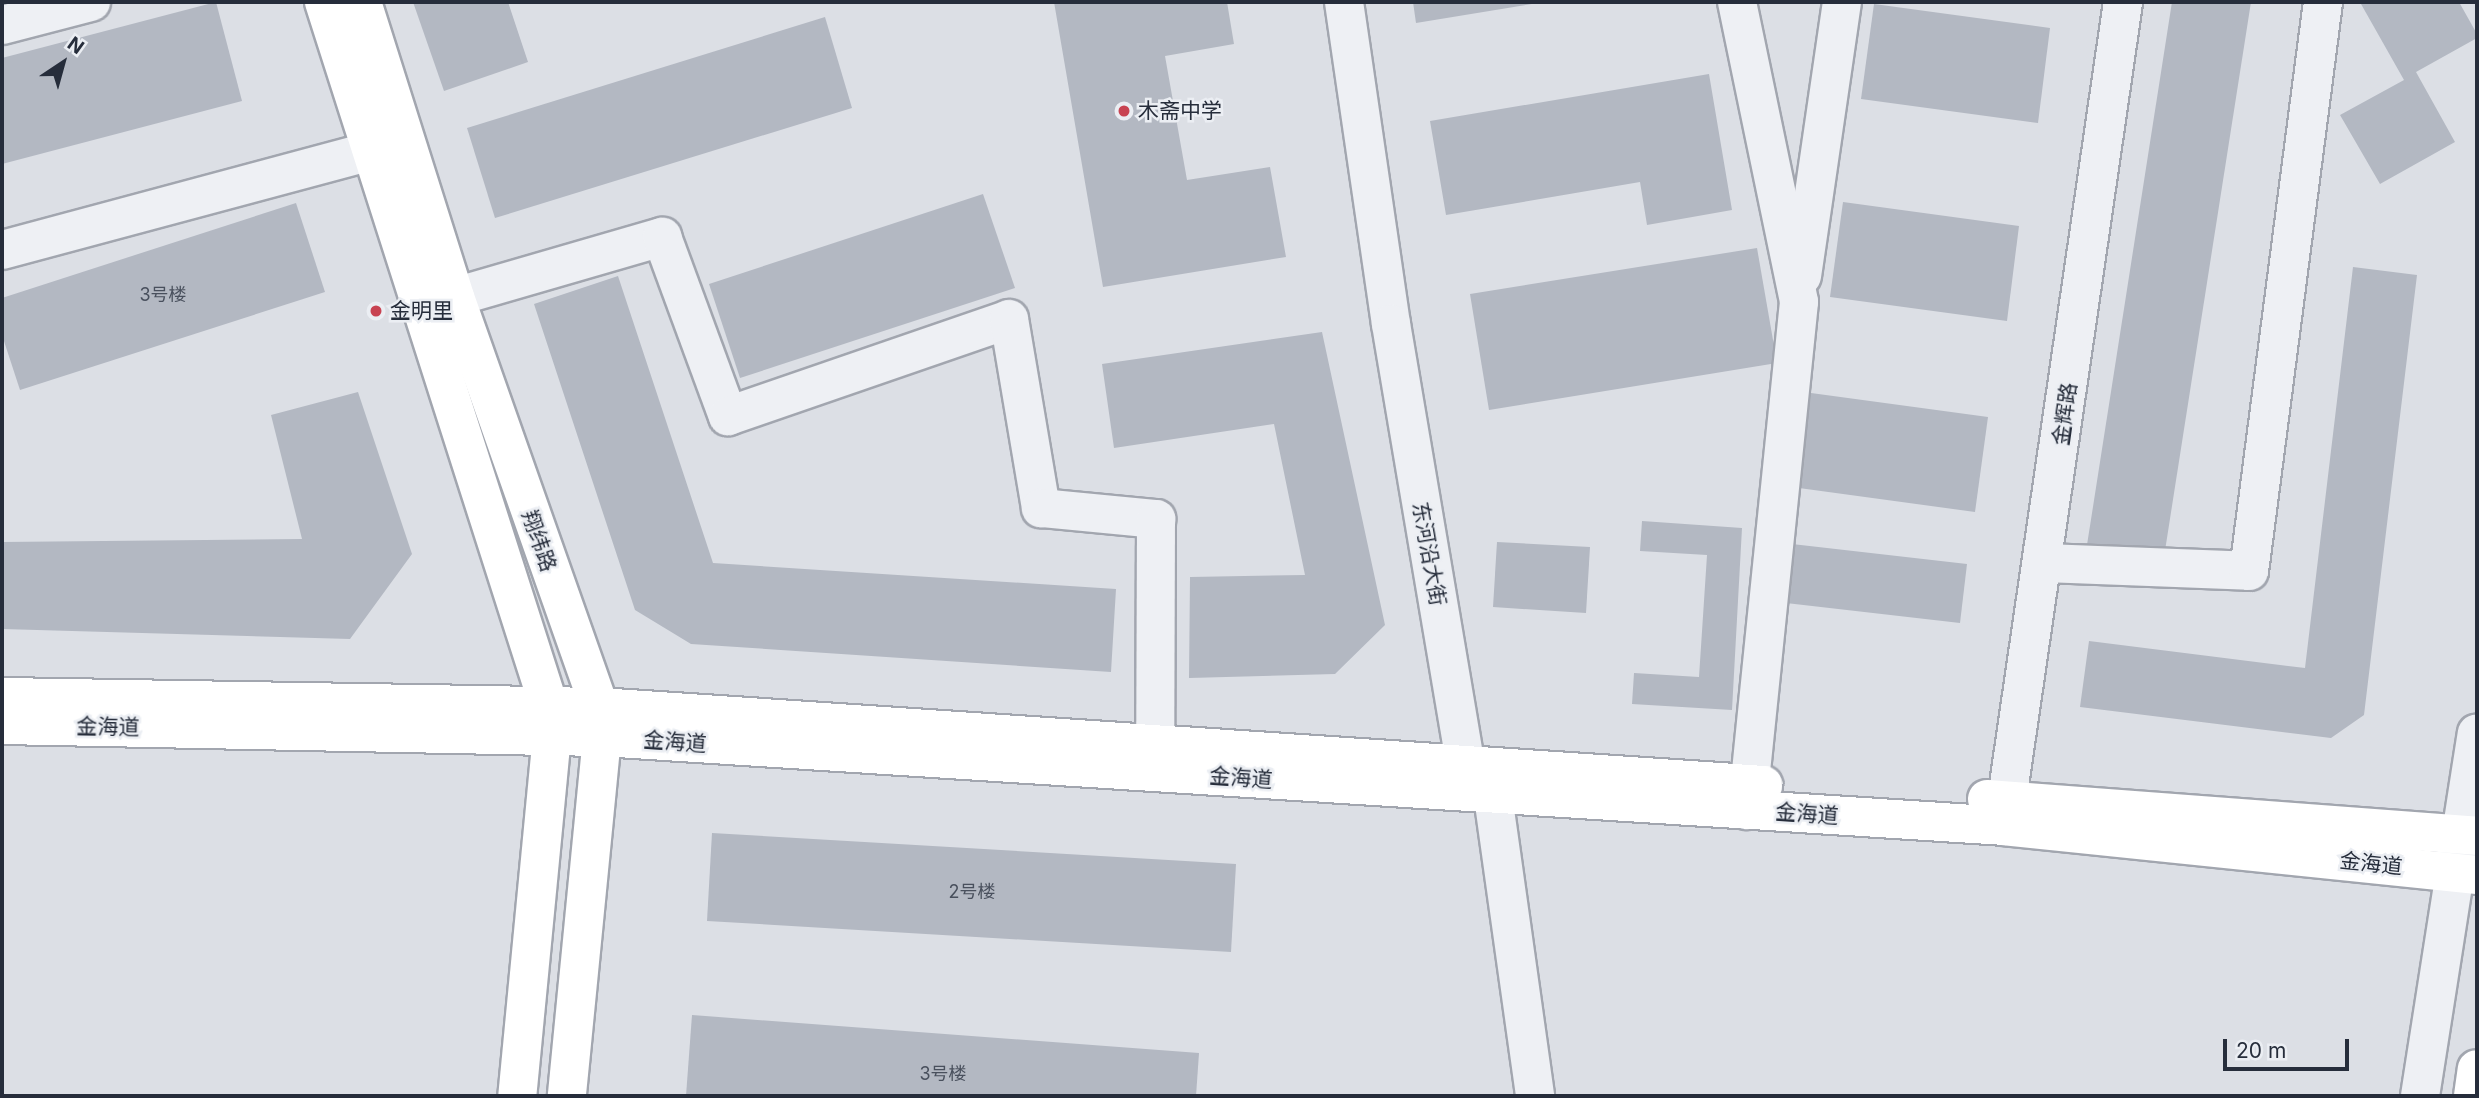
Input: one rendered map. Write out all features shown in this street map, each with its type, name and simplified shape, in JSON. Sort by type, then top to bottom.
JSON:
[{"type":"main road","name":"翔纬路","points":[[324,2],[551,720],[517,1096]]},
{"type":"main road","name":"翔纬路","points":[[362,2],[455,297],[600,722],[567,1096]]},
{"type":"main road","points":[[2,697],[551,720]]},
{"type":"main road","name":"金海道","points":[[2,725],[551,720],[600,722],[1155,758],[1493,796],[1747,797],[2004,814],[2466,874]]},
{"type":"main road","points":[[1155,758],[1465,761],[1747,797]]},
{"type":"main road","points":[[2004,814],[2469,836]]},
{"type":"main road","points":[[2473,1096],[2477,1069]]},
{"type":"street","points":[[2,25],[91,2]]},
{"type":"street","name":"东河沿大街","points":[[1344,2],[1391,324],[1465,761],[1493,796]]},
{"type":"street","points":[[1737,2],[1798,302]]},
{"type":"street","points":[[1747,797],[1798,302],[1842,2]]},
{"type":"street","name":"金辉路","points":[[2004,814],[2044,563],[2123,2]]},
{"type":"street","points":[[2044,563],[2249,571],[2323,2]]},
{"type":"street","points":[[2,250],[370,151]]},
{"type":"street","points":[[455,297],[662,237],[728,416],[1009,319],[1041,508],[1156,519],[1155,758]]},
{"type":"street","points":[[2420,1096],[2466,874],[2477,733]]},
{"type":"street","points":[[1493,796],[1535,1096]]},
{"type":"building","points":[[216,2],[242,101],[2,164],[2,58]]},
{"type":"building","points":[[413,2],[508,2],[528,62],[444,91]]},
{"type":"building","name":"木斋中学","points":[[1054,2],[1227,2],[1234,44],[1165,56],[1187,180],[1270,167],[1286,257],[1103,287]]},
{"type":"building","points":[[1413,2],[1538,2],[1538,3],[1416,23]]},
{"type":"building","points":[[2172,2],[2251,2],[2164,557],[2087,545]]},
{"type":"building","points":[[2459,2],[2477,34],[2477,38],[2416,72],[2455,142],[2380,184],[2340,115],[2404,80],[2361,4]]},
{"type":"building","points":[[1874,4],[2050,28],[2038,123],[1861,99]]},
{"type":"building","points":[[825,17],[852,108],[495,218],[467,128]]},
{"type":"building","points":[[1709,74],[1732,210],[1647,225],[1640,182],[1446,215],[1430,121]]},
{"type":"building","points":[[983,194],[1015,288],[740,378],[709,284]]},
{"type":"building","points":[[1843,202],[2019,226],[2007,321],[1830,297]]},
{"type":"building","points":[[296,203],[325,292],[20,390],[2,335],[2,298]]},
{"type":"building","points":[[1757,248],[1777,363],[1489,410],[1470,294]]},
{"type":"building","points":[[2353,267],[2417,275],[2364,715],[2331,738],[2080,707],[2089,641],[2305,668]]},
{"type":"building","points":[[618,276],[713,563],[1116,589],[1111,672],[691,644],[635,610],[534,304]]},
{"type":"building","points":[[1322,332],[1385,625],[1335,674],[1189,678],[1190,577],[1305,575],[1274,424],[1114,448],[1102,364]]},
{"type":"building","points":[[358,392],[412,554],[350,639],[2,629],[2,542],[302,539],[271,415]]},
{"type":"building","points":[[1811,393],[1988,417],[1975,512],[1799,488]]},
{"type":"building","points":[[1642,521],[1742,528],[1732,710],[1632,704],[1634,673],[1699,677],[1707,555],[1640,551]]},
{"type":"building","points":[[1497,542],[1590,547],[1586,613],[1493,607]]},
{"type":"building","points":[[1792,544],[1967,564],[1960,623],[1786,603]]},
{"type":"building","points":[[712,833],[1236,864],[1231,952],[707,921]]},
{"type":"building","points":[[692,1015],[1199,1053],[1196,1096],[686,1096]]},
{"type":"place","name":"木斋中学","points":[[1124,111]]},
{"type":"place","name":"金明里","points":[[376,311]]}]
